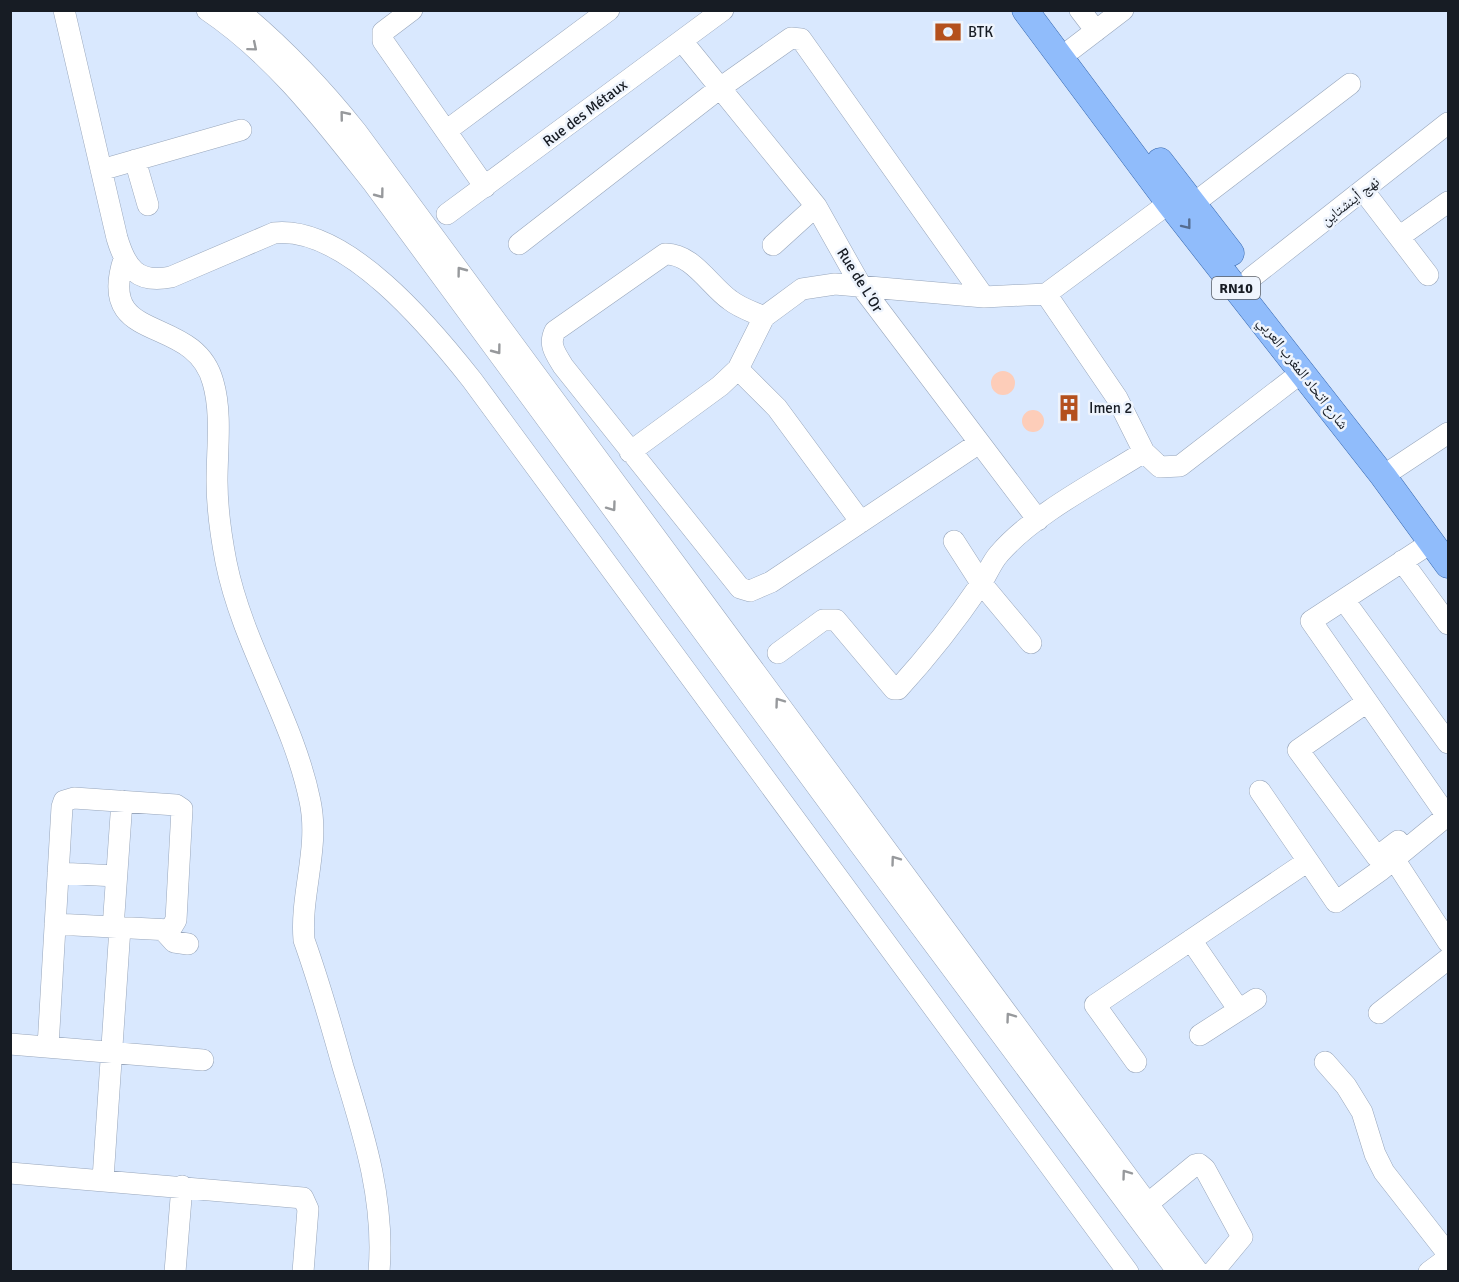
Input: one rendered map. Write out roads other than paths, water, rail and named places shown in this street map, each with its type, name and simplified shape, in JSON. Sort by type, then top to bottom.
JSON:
[{"type":"main road","name":"شارع اتحاد المغرب العربي","points":[[1024,10],[1181,203],[1251,278],[1440,539],[1449,566]]},
{"type":"main road","name":"شارع اتحاد المغرب العربي","points":[[1044,10],[1302,372],[1390,472]]},
{"type":"street","points":[[64,10],[124,259],[132,270],[144,277],[157,280],[171,277],[274,232],[297,232],[319,240],[360,266],[433,330],[1128,1272]]},
{"type":"street","points":[[207,10],[280,70],[307,99],[365,174],[1178,1272]]},
{"type":"street","points":[[238,10],[277,43],[317,82],[356,131],[1198,1272]]},
{"type":"street","points":[[412,10],[383,32],[383,41],[485,187]]},
{"type":"street","points":[[446,131],[609,10]]},
{"type":"street","name":"Rue des Métaux","points":[[447,214],[723,10]]},
{"type":"street","points":[[1080,10],[1096,31]]},
{"type":"street","points":[[1072,49],[1123,10]]},
{"type":"street","points":[[519,244],[720,88],[791,38],[801,39],[984,297]]},
{"type":"street","name":"Rue de L'Or","points":[[682,42],[816,206],[861,286],[1038,520]]},
{"type":"street","points":[[630,452],[720,386],[738,369],[764,317],[802,289],[835,284],[984,297],[1046,294],[1181,203],[1350,84]]},
{"type":"street","name":"نهج أينشتاين","points":[[1251,278],[1449,123]]},
{"type":"street","points":[[101,170],[241,130]]},
{"type":"street","points":[[135,160],[148,205]]},
{"type":"street","points":[[1363,190],[1428,275]]},
{"type":"street","points":[[1399,237],[1449,202]]},
{"type":"street","points":[[773,244],[816,206]]},
{"type":"street","points":[[764,317],[730,301],[700,272],[681,258],[673,254],[665,254],[555,331],[551,345],[563,366],[740,588],[750,591],[771,582],[979,443]]},
{"type":"street","points":[[124,259],[117,279],[117,293],[122,306],[131,316],[143,323],[185,342],[202,359],[213,381],[220,524],[227,564],[258,663],[300,762],[311,803],[313,846],[302,914],[304,940],[367,1146],[378,1194],[381,1243],[379,1272]]},
{"type":"street","points":[[1046,294],[1116,398],[1144,452],[1160,467],[1180,466],[1302,372]]},
{"type":"street","points":[[738,369],[777,408],[861,522]]},
{"type":"street","points":[[1390,472],[1449,433]]},
{"type":"street","points":[[777,653],[824,620],[836,620],[897,689],[928,656],[981,583],[997,555],[1038,520],[1144,452]]},
{"type":"street","points":[[1440,539],[1402,561],[1311,621],[1446,809]]},
{"type":"street","points":[[954,541],[981,583],[1030,643]]},
{"type":"street","points":[[1402,561],[1449,624]]},
{"type":"street","points":[[1344,600],[1449,743]]},
{"type":"street","points":[[1367,702],[1298,750],[1377,857],[1446,809]]},
{"type":"street","points":[[1260,791],[1336,902],[1394,859],[1446,809]]},
{"type":"street","points":[[48,1047],[55,924],[58,873],[64,801],[69,798],[176,805],[184,813],[175,926],[165,932],[55,924]]},
{"type":"street","points":[[103,1179],[112,1053],[117,928],[116,876],[122,801]]},
{"type":"street","points":[[1394,859],[1449,942]]},
{"type":"street","points":[[1136,1062],[1095,1005],[1308,861]]},
{"type":"street","points":[[58,873],[116,876]]},
{"type":"street","points":[[165,932],[174,942],[188,944]]},
{"type":"street","points":[[1191,940],[1248,1005],[1200,1035]]},
{"type":"street","points":[[1379,1013],[1449,959]]},
{"type":"street","points":[[10,1044],[203,1060]]},
{"type":"street","points":[[1326,1062],[1346,1086],[1362,1112],[1384,1172],[1449,1256],[1429,1272]]},
{"type":"street","points":[[1199,1164],[1205,1169],[1242,1237],[1211,1272],[1154,1194],[1199,1164]]},
{"type":"street","points":[[10,1173],[103,1179],[303,1198],[308,1209],[303,1272]]},
{"type":"street","points":[[175,1272],[182,1186]]},
{"type":"place","name":"BTK","points":[[948,32]]},
{"type":"place","name":"Imen 2","points":[[1069,408]]}]
